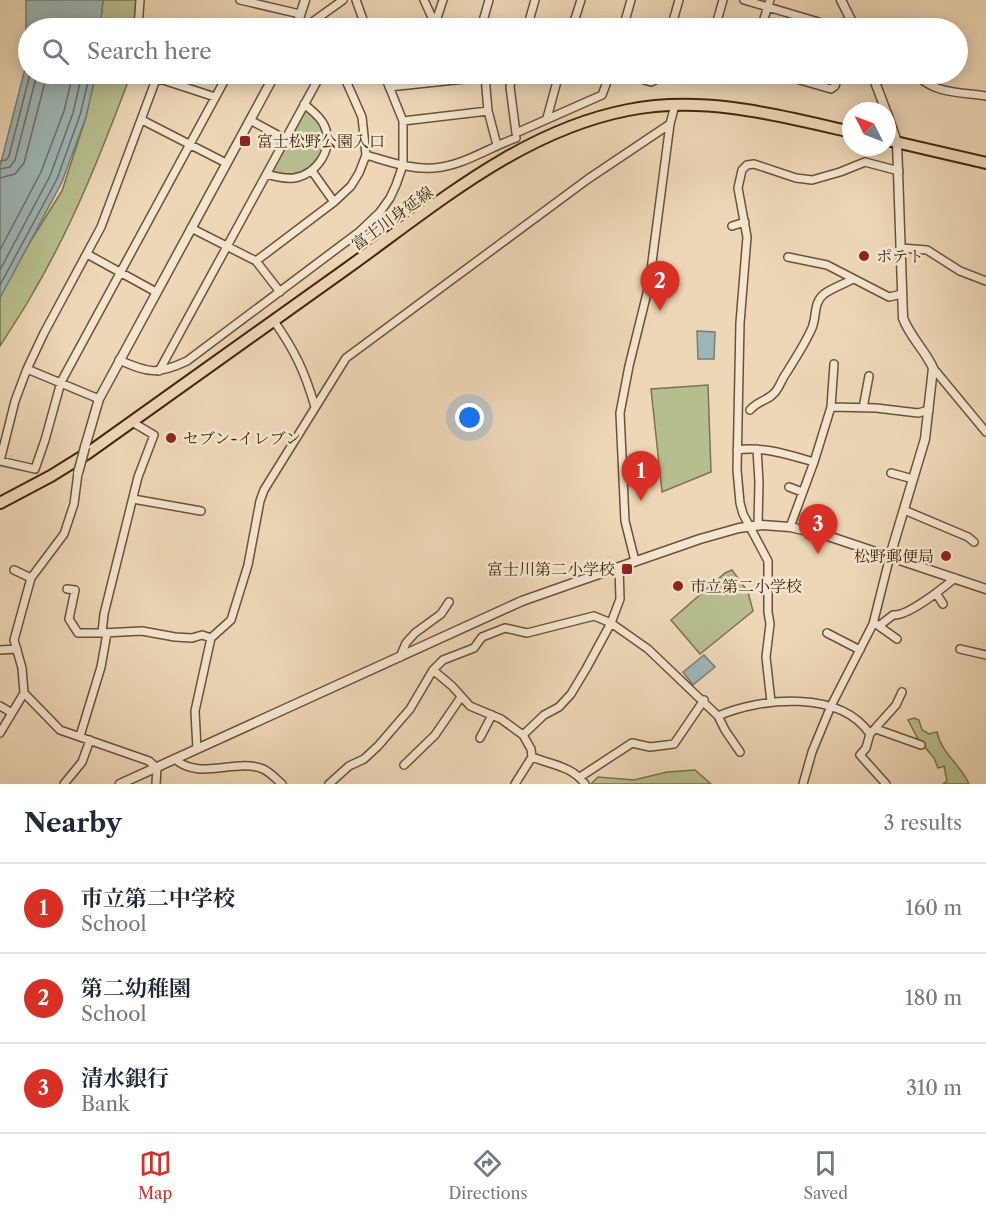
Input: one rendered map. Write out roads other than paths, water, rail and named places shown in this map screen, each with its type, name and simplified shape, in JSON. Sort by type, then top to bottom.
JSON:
[{"type":"main road","name":"富士川身延線","points":[[0,503],[61,470],[470,181],[549,135],[587,121],[629,110],[675,105],[736,107],[842,130]]},
{"type":"main road","points":[[896,142],[986,163]]},
{"type":"street","points":[[139,18],[140,0]]},
{"type":"street","points":[[240,0],[254,1],[300,14]]},
{"type":"street","points":[[299,18],[305,0]]},
{"type":"street","points":[[318,18],[343,0]]},
{"type":"street","points":[[356,0],[362,18]]},
{"type":"street","points":[[424,0],[432,18]]},
{"type":"street","points":[[437,18],[443,0]]},
{"type":"street","points":[[484,18],[489,0]]},
{"type":"street","points":[[529,18],[535,0]]},
{"type":"street","points":[[575,18],[581,0]]},
{"type":"street","points":[[626,18],[631,0]]},
{"type":"street","points":[[674,18],[679,0]]},
{"type":"street","points":[[718,18],[723,0]]},
{"type":"street","points":[[744,0],[769,4],[806,18]]},
{"type":"street","points":[[841,0],[850,18]]},
{"type":"street","points":[[155,84],[101,227],[27,369],[15,401],[0,461],[35,469],[61,382],[222,84]]},
{"type":"street","points":[[180,84],[215,97]]},
{"type":"street","points":[[0,733],[24,693],[22,668],[14,640],[31,578],[64,534],[74,504],[78,473],[99,399],[270,84]]},
{"type":"street","points":[[159,371],[315,84]]},
{"type":"street","points":[[256,261],[334,202],[351,186],[366,155],[362,117],[347,84]]},
{"type":"street","points":[[119,360],[142,370],[159,371],[187,361],[359,232],[380,212],[396,185],[403,165],[404,121],[388,84]]},
{"type":"street","points":[[389,87],[415,84]]},
{"type":"street","points":[[486,84],[488,111],[497,145]]},
{"type":"street","points":[[510,84],[516,133],[602,95],[606,84]]},
{"type":"street","points":[[547,118],[556,84]]},
{"type":"street","points":[[817,84],[831,89],[836,84]]},
{"type":"street","points":[[876,84],[883,102]]},
{"type":"street","points":[[928,84],[957,93],[986,96]]},
{"type":"street","points":[[267,174],[283,178],[297,177],[312,171],[324,156],[328,142],[324,124],[304,104]]},
{"type":"street","points":[[635,561],[625,521],[620,413],[629,366],[650,285],[670,124],[675,105]]},
{"type":"street","points":[[404,121],[488,111]]},
{"type":"street","points":[[142,120],[226,163]]},
{"type":"street","points":[[250,120],[285,139]]},
{"type":"street","points":[[197,749],[195,711],[211,638],[231,620],[248,565],[264,490],[346,358],[588,179],[670,124]]},
{"type":"street","points":[[366,155],[403,165],[434,168],[460,162],[516,138]]},
{"type":"street","points":[[896,156],[899,171],[903,318],[908,330],[933,368],[986,432]]},
{"type":"street","points":[[771,702],[766,657],[770,624],[768,561],[754,527],[740,503],[737,450],[740,323],[747,237],[738,188],[742,170],[747,165],[760,165],[796,178],[812,180],[865,162],[899,171]]},
{"type":"street","points":[[312,171],[334,202]]},
{"type":"street","points":[[732,226],[744,222]]},
{"type":"street","points":[[191,228],[256,261],[280,292]]},
{"type":"street","points":[[901,248],[927,250],[960,271],[986,281]]},
{"type":"street","points":[[87,254],[156,292]]},
{"type":"street","points":[[788,257],[827,265],[889,297],[902,294]]},
{"type":"street","points":[[750,410],[756,402],[771,397],[778,390],[785,374],[802,349],[813,325],[818,302],[824,294],[853,279]]},
{"type":"street","points":[[274,321],[298,357],[307,377],[315,407]]},
{"type":"street","points":[[790,527],[831,407],[834,364]]},
{"type":"street","points":[[803,784],[812,752],[831,706],[876,624],[890,556],[925,439],[933,368]]},
{"type":"street","points":[[27,369],[99,399]]},
{"type":"street","points":[[863,408],[869,376]]},
{"type":"street","points":[[831,407],[918,413],[929,410]]},
{"type":"street","points":[[80,736],[101,667],[104,614],[146,452],[154,435],[132,422]]},
{"type":"street","points":[[754,527],[759,482],[757,449]]},
{"type":"street","points":[[737,450],[771,450],[814,462]]},
{"type":"street","points":[[891,473],[913,479]]},
{"type":"street","points":[[789,487],[802,492]]},
{"type":"street","points":[[133,499],[201,511]]},
{"type":"street","points":[[904,510],[968,537],[974,542]]},
{"type":"street","points":[[120,784],[522,602],[727,531],[754,527],[790,527],[825,535],[986,589]]},
{"type":"street","points":[[523,735],[571,694],[611,623],[620,599],[619,567]]},
{"type":"street","points":[[14,570],[31,578]]},
{"type":"street","points":[[876,624],[893,615],[898,615],[955,578]]},
{"type":"street","points":[[67,589],[75,590],[69,619],[78,633],[142,631],[175,637],[192,638],[202,635],[211,638]]},
{"type":"street","points":[[936,592],[943,604]]},
{"type":"street","points":[[400,657],[406,643],[415,633],[441,614],[448,602]]},
{"type":"street","points":[[329,784],[378,746],[410,709],[433,670],[443,660],[474,648],[482,637],[505,628],[526,633],[594,616],[611,623],[648,650],[689,690],[704,700],[718,716],[740,752]]},
{"type":"street","points":[[876,624],[897,639]]},
{"type":"street","points":[[827,633],[860,650]]},
{"type":"street","points":[[397,640],[406,643]]},
{"type":"street","points":[[0,650],[17,649]]},
{"type":"street","points":[[960,649],[986,655]]},
{"type":"street","points":[[433,670],[470,706],[501,719],[523,735],[531,749],[532,757],[515,784]]},
{"type":"street","points":[[886,784],[860,755],[873,732],[896,705],[902,692]]},
{"type":"street","points":[[24,693],[60,730],[149,761],[157,768]]},
{"type":"street","points":[[404,765],[435,735],[461,697]]},
{"type":"street","points":[[580,777],[632,743],[650,747],[674,744],[704,700]]},
{"type":"street","points":[[718,716],[771,702],[788,700],[831,706],[859,720],[873,732],[921,745]]},
{"type":"street","points":[[0,706],[12,713]]},
{"type":"street","points":[[480,738],[492,715]]},
{"type":"street","points":[[64,784],[82,762],[90,740]]},
{"type":"street","points":[[532,757],[564,767],[580,777],[585,784]]},
{"type":"street","points":[[175,759],[181,764],[195,768],[251,766],[265,770],[282,784]]},
{"type":"street","points":[[156,784],[157,768]]},
{"type":"water","points":[[26,0],[103,0],[101,18],[26,18]]},
{"type":"water","points":[[21,84],[94,84],[86,117],[62,182],[0,298],[0,166]]},
{"type":"water","points":[[697,331],[715,332],[714,359],[698,359]]},
{"type":"water","points":[[704,655],[715,667],[693,685],[683,672]]},
{"type":"place","name":"富士松野公園入口","points":[[245,141]]},
{"type":"place","name":"ポテト","points":[[864,256]]},
{"type":"place","name":"第二幼稚園","points":[[660,311]]},
{"type":"place","name":"セブン-イレブン","points":[[171,438]]},
{"type":"place","name":"市立第二中学校","points":[[641,501]]},
{"type":"place","name":"清水銀行","points":[[818,554]]},
{"type":"place","name":"松野郵便局","points":[[946,556]]},
{"type":"place","name":"富士川第二小学校","points":[[627,569]]},
{"type":"place","name":"市立第二小学校","points":[[678,586]]}]
